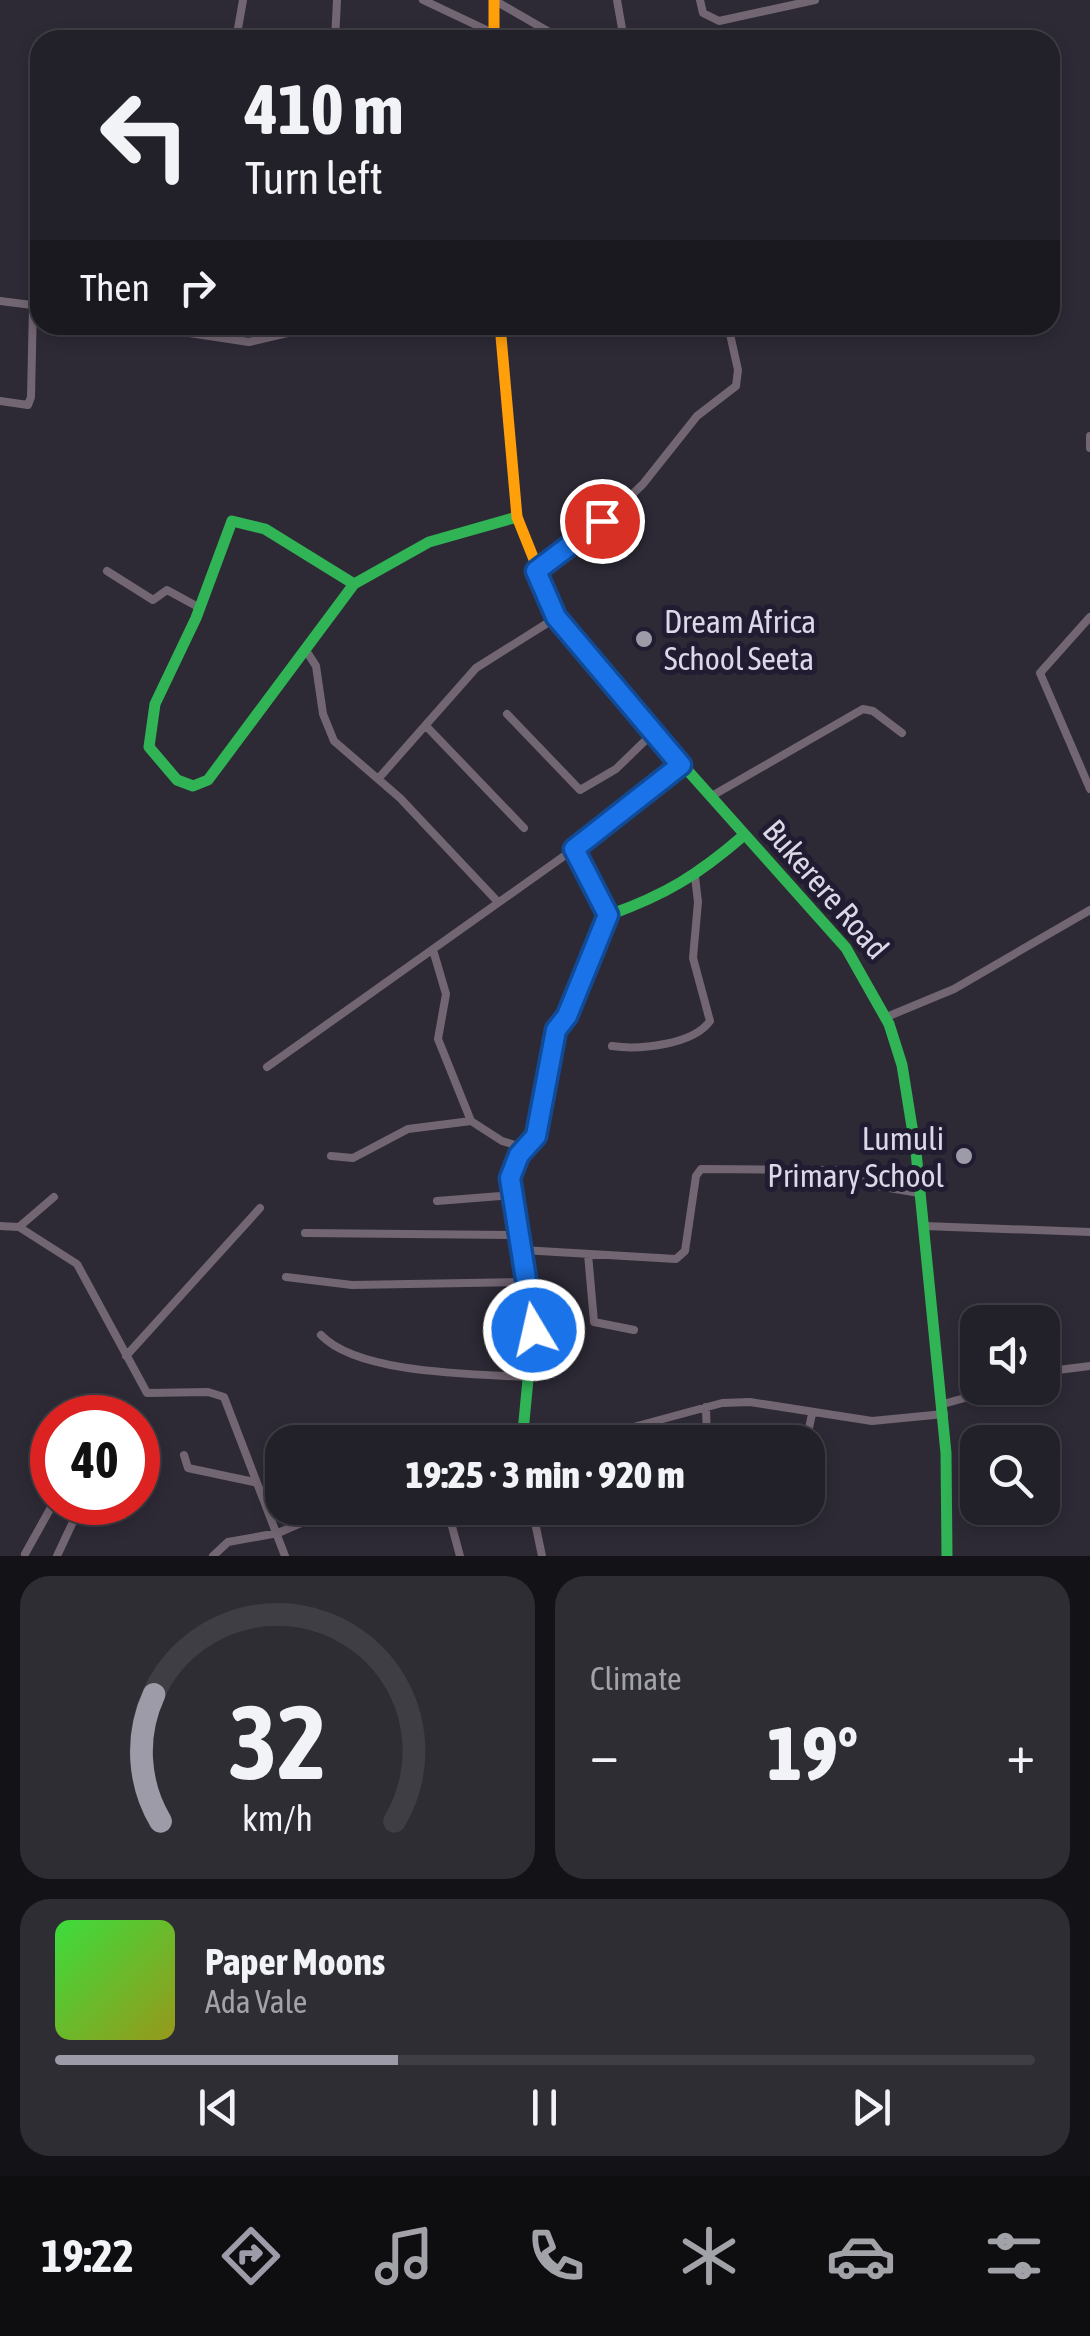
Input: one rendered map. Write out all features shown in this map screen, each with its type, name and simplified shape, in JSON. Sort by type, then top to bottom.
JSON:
[{"type":"street","points":[[238,30],[243,0]]},
{"type":"street","points":[[336,30],[338,0]]},
{"type":"street","points":[[423,0],[481,30]]},
{"type":"street","points":[[494,0],[494,30]]},
{"type":"street","points":[[494,0],[546,30]]},
{"type":"street","points":[[617,0],[622,30]]},
{"type":"street","points":[[700,0],[709,20],[719,21],[815,0]]},
{"type":"street","points":[[0,301],[30,304]]},
{"type":"street","points":[[0,401],[28,405],[32,397],[35,335]]},
{"type":"street","points":[[201,335],[224,341],[288,335]]},
{"type":"street","name":"Bukerere Road","points":[[501,335],[517,517],[556,617],[743,836],[856,960],[888,1016],[904,1070],[944,1409],[950,1489],[947,1556]]},
{"type":"street","points":[[536,571],[614,512],[643,484],[697,416],[736,386],[738,370],[730,335]]},
{"type":"street","points":[[1090,436],[1090,448]]},
{"type":"street","points":[[354,584],[334,575],[280,536],[234,520],[200,608],[155,704],[148,737],[154,754],[186,785],[208,780],[354,584],[428,542],[517,517]]},
{"type":"street","points":[[107,571],[153,600],[167,590],[200,608]]},
{"type":"street","points":[[378,779],[428,728],[476,668],[556,617]]},
{"type":"street","points":[[1090,618],[1040,673],[1090,789]]},
{"type":"street","points":[[307,652],[316,666],[323,714],[334,741],[378,779],[498,902]]},
{"type":"street","points":[[710,797],[863,709],[873,711],[902,734]]},
{"type":"street","points":[[507,714],[580,790],[616,769],[654,732]]},
{"type":"street","points":[[428,728],[524,828]]},
{"type":"street","points":[[267,1067],[574,849],[681,765]]},
{"type":"street","points":[[523,1425],[534,1330],[510,1178],[525,1148],[536,1136],[556,1030],[567,1016],[608,915],[659,897],[695,878],[743,836]]},
{"type":"street","points":[[574,849],[608,915]]},
{"type":"street","points":[[612,1046],[668,1042],[705,1028],[710,1021],[693,958],[698,902],[695,878]]},
{"type":"street","points":[[888,1016],[954,989],[1090,910]]},
{"type":"street","points":[[432,950],[446,994],[438,1039],[471,1120],[502,1142],[525,1148]]},
{"type":"street","points":[[331,1156],[353,1158],[408,1129],[471,1120]]},
{"type":"street","points":[[522,1250],[681,1256],[701,1168],[753,1172],[835,1170],[872,1186],[920,1193]]},
{"type":"street","points":[[437,1201],[513,1195]]},
{"type":"street","points":[[19,1227],[54,1197]]},
{"type":"street","points":[[126,1356],[260,1208]]},
{"type":"street","points":[[924,1226],[1090,1232]]},
{"type":"street","points":[[0,1227],[19,1227],[77,1264],[149,1394],[208,1392],[224,1396],[252,1464],[254,1482],[286,1556]]},
{"type":"street","points":[[304,1233],[334,1237],[519,1235]]},
{"type":"street","points":[[588,1254],[594,1322],[634,1330]]},
{"type":"street","points":[[286,1276],[352,1285],[527,1282]]},
{"type":"street","points":[[322,1334],[351,1353],[401,1364],[527,1377]]},
{"type":"street","points":[[1060,1370],[1090,1366]]},
{"type":"street","points":[[653,1425],[706,1407],[750,1402],[872,1421],[960,1403]]},
{"type":"street","points":[[706,1407],[706,1425]]},
{"type":"street","points":[[810,1425],[812,1414]]},
{"type":"street","points":[[184,1455],[188,1468],[203,1474],[254,1482]]},
{"type":"street","points":[[24,1554],[41,1525]]},
{"type":"street","points":[[57,1556],[72,1525]]},
{"type":"street","points":[[213,1556],[228,1542],[278,1533],[297,1525]]},
{"type":"street","points":[[452,1525],[460,1556]]},
{"type":"street","points":[[536,1525],[542,1556]]},
{"type":"traffic: fast","points":[[354,584],[265,529],[232,521],[196,618],[155,704],[149,747],[177,780],[193,786],[208,780],[354,584],[429,542],[517,517]]},
{"type":"traffic: fast","points":[[656,735],[846,948],[889,1024],[902,1065],[916,1152],[946,1453],[947,1556]]},
{"type":"traffic: fast","points":[[524,1425],[534,1317],[511,1178],[519,1155],[536,1136],[556,1030],[570,1010],[609,915],[680,883],[743,836]]},
{"type":"traffic: slow","points":[[494,0],[494,30]]},
{"type":"traffic: slow","points":[[501,335],[517,517],[557,617],[656,735]]},
{"type":"place","name":"Dream Africa School Seeta","points":[[644,639]]},
{"type":"place","name":"Lumuli Primary School","points":[[964,1156]]},
{"type":"route","points":[[534,1330],[510,1178],[519,1155],[536,1136],[556,1030],[567,1016],[608,915],[574,849],[681,765],[556,617],[536,571],[602,521]]}]
